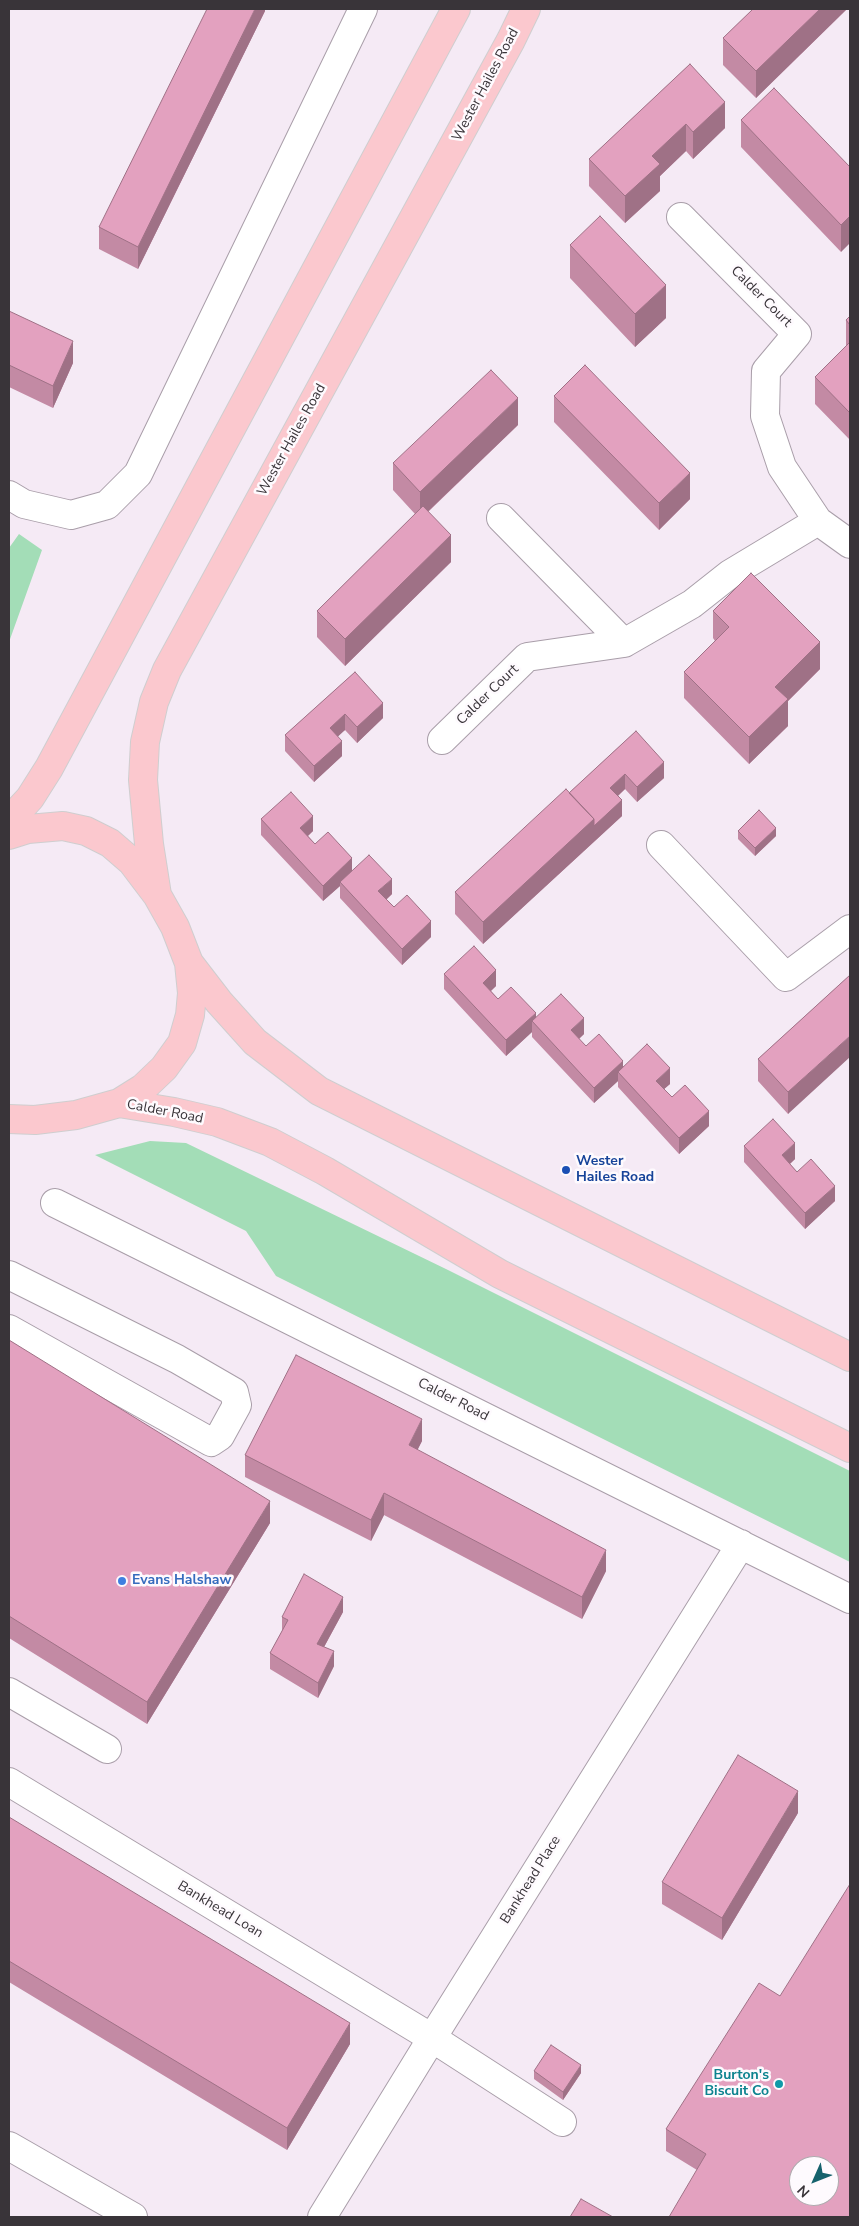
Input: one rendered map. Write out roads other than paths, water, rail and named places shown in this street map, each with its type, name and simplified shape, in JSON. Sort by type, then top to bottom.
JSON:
[{"type":"main road","name":"Wester Hailes Road","points":[[157,895],[149,844],[143,780],[145,742],[154,702],[167,670],[502,58],[526,9]]},
{"type":"main road","points":[[9,821],[30,798],[49,768],[455,11]]},
{"type":"main road","points":[[9,835],[28,830],[63,826],[86,831],[110,843],[132,862],[157,895],[175,927],[189,963],[192,993],[190,1015],[182,1043],[164,1068],[143,1088],[119,1103],[76,1115],[22,1120]]},
{"type":"main road","points":[[189,963],[219,1002],[255,1042],[319,1092],[850,1357]]},
{"type":"main road","name":"Calder Road","points":[[119,1103],[174,1112],[217,1122],[270,1142],[325,1171],[500,1274],[850,1448]]},
{"type":"street","points":[[9,495],[24,504],[71,515],[107,505],[138,474],[363,9]]},
{"type":"street","name":"Calder Court","points":[[681,217],[797,334],[766,371],[765,416],[782,467],[818,521],[850,544]]},
{"type":"street","points":[[501,518],[624,643]]},
{"type":"street","name":"Calder Court","points":[[442,740],[527,656],[624,643],[692,604],[730,574],[818,521]]},
{"type":"street","points":[[661,845],[786,977],[850,929]]},
{"type":"street","points":[[9,1128],[22,1120]]},
{"type":"street","name":"Calder Road","points":[[54,1203],[850,1599]]},
{"type":"street","points":[[9,1275],[193,1368],[234,1392],[237,1405],[220,1436],[211,1442],[9,1329]]},
{"type":"street","name":"Bankhead Place","points":[[322,2217],[741,1544]]},
{"type":"street","points":[[9,1692],[107,1749]]},
{"type":"street","name":"Bankhead Loan","points":[[9,1782],[432,2038],[562,2122]]},
{"type":"street","points":[[9,2146],[133,2217]]},
{"type":"place","name":"Wester Hailes Road","points":[[566,1170]]},
{"type":"place","name":"Evans Halshaw","points":[[122,1581]]},
{"type":"place","name":"Burton's Biscuit Co","points":[[779,2084]]}]
